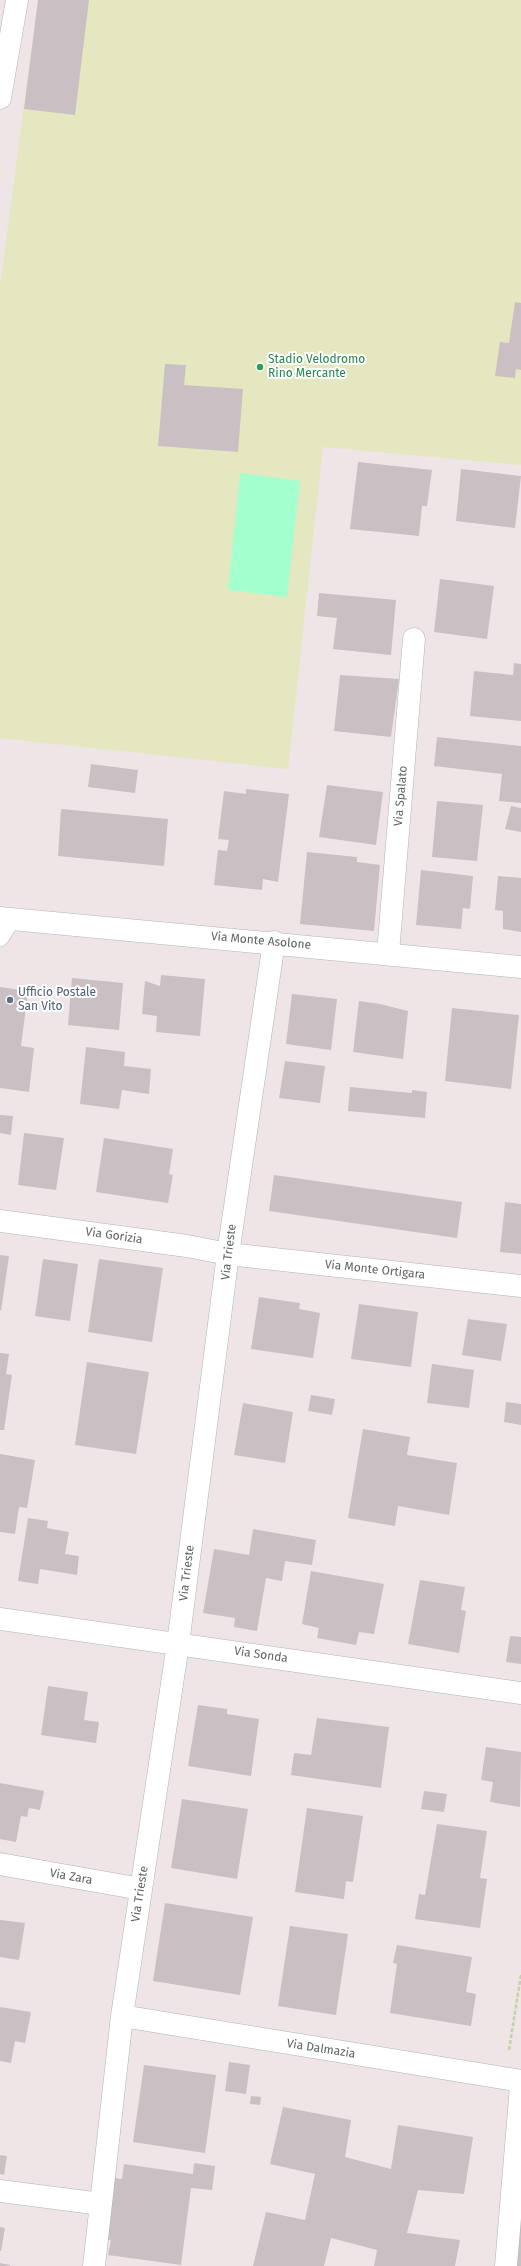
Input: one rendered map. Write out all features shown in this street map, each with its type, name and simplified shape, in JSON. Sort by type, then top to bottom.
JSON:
[{"type":"street","points":[[0,98],[17,0]]},
{"type":"street","name":"Via Spalato","points":[[388,953],[414,639]]},
{"type":"street","name":"Via Monte Asolone","points":[[6,919],[274,942],[521,967]]},
{"type":"street","name":"Via Trieste","points":[[94,2266],[122,2016],[178,1644],[228,1254],[274,942]]},
{"type":"street","name":"Via Gorizia","points":[[0,1221],[187,1246],[228,1254]]},
{"type":"street","name":"Via Monte Ortigara","points":[[228,1254],[521,1286]]},
{"type":"street","name":"Via Sonda","points":[[0,1619],[521,1693]]},
{"type":"street","name":"Via Zara","points":[[0,1864],[141,1889]]},
{"type":"street","name":"Via Dalmazia","points":[[122,2016],[521,2081]]},
{"type":"street","points":[[506,2266],[521,2086]]},
{"type":"street","points":[[0,2191],[101,2204]]},
{"type":"lane","points":[[0,938],[6,919]]},
{"type":"shaded area","name":"Stadio Velodromo Rino Mercante","points":[[38,0],[521,0],[521,465],[323,447],[288,769],[0,738],[0,286]]},
{"type":"shaded area","points":[[240,473],[300,481],[287,597],[228,590]]},
{"type":"building","points":[[38,0],[89,0],[75,115],[24,109]]},
{"type":"building","points":[[515,302],[521,303],[521,370],[516,369],[515,378],[495,376],[500,342],[509,343]]},
{"type":"building","points":[[165,364],[186,365],[184,385],[243,389],[238,452],[158,446]]},
{"type":"building","points":[[358,462],[432,470],[427,506],[422,506],[419,536],[350,529]]},
{"type":"building","points":[[461,469],[521,476],[515,528],[456,521]]},
{"type":"building","points":[[440,579],[494,586],[487,639],[434,632]]},
{"type":"building","points":[[319,593],[396,600],[391,655],[333,649],[337,618],[317,616]]},
{"type":"building","points":[[514,663],[521,664],[521,721],[470,716],[474,671],[513,675]]},
{"type":"building","points":[[340,675],[399,679],[391,737],[334,731]]},
{"type":"building","points":[[437,737],[521,746],[521,803],[499,801],[502,774],[434,766]]},
{"type":"building","points":[[91,764],[138,770],[135,793],[88,787]]},
{"type":"building","points":[[327,785],[383,792],[376,845],[319,837]]},
{"type":"building","points":[[246,789],[289,794],[278,882],[263,879],[262,890],[214,885],[218,850],[227,851],[229,840],[218,839],[224,791],[246,794]]},
{"type":"building","points":[[437,801],[483,805],[477,861],[432,857]]},
{"type":"building","points":[[511,806],[521,808],[521,832],[505,829]]},
{"type":"building","points":[[61,809],[168,819],[164,866],[58,856]]},
{"type":"building","points":[[307,852],[357,857],[357,862],[380,865],[374,931],[300,924]]},
{"type":"building","points":[[421,870],[473,876],[470,909],[463,908],[461,929],[416,925]]},
{"type":"building","points":[[498,876],[521,878],[521,932],[503,929],[503,911],[495,910]]},
{"type":"building","points":[[161,975],[205,979],[200,1036],[156,1032],[157,1016],[142,1014],[145,981],[160,986]]},
{"type":"building","points":[[72,978],[123,983],[119,1030],[68,1025]]},
{"type":"building","points":[[0,987],[28,991],[21,1046],[34,1048],[29,1092],[0,1088]]},
{"type":"building","points":[[292,994],[337,999],[331,1050],[286,1044]]},
{"type":"building","points":[[359,1001],[380,1004],[408,1011],[403,1059],[353,1052]]},
{"type":"building","points":[[452,1008],[519,1015],[511,1089],[445,1081]]},
{"type":"building","points":[[86,1047],[125,1052],[124,1066],[151,1069],[149,1094],[122,1090],[119,1109],[80,1104]]},
{"type":"building","points":[[285,1061],[325,1066],[320,1103],[279,1098]]},
{"type":"building","points":[[350,1087],[412,1093],[412,1090],[427,1092],[425,1118],[348,1111]]},
{"type":"building","points":[[0,1115],[13,1116],[11,1135],[0,1133]]},
{"type":"building","points":[[24,1133],[64,1138],[56,1190],[18,1185]]},
{"type":"building","points":[[104,1138],[173,1149],[169,1174],[173,1175],[168,1203],[96,1192]]},
{"type":"building","points":[[274,1175],[462,1202],[457,1238],[269,1211]]},
{"type":"building","points":[[505,1202],[521,1204],[521,1254],[500,1252]]},
{"type":"building","points":[[0,1255],[9,1256],[1,1311],[0,1310]]},
{"type":"building","points":[[43,1259],[78,1264],[70,1321],[35,1316]]},
{"type":"building","points":[[99,1259],[163,1268],[152,1342],[88,1332]]},
{"type":"building","points":[[259,1297],[300,1303],[299,1309],[320,1313],[313,1358],[251,1349]]},
{"type":"building","points":[[359,1304],[418,1312],[411,1367],[351,1359]]},
{"type":"building","points":[[468,1319],[507,1324],[501,1361],[462,1355]]},
{"type":"building","points":[[0,1353],[9,1354],[6,1374],[12,1375],[4,1430],[0,1430]]},
{"type":"building","points":[[87,1362],[149,1372],[136,1454],[75,1445]]},
{"type":"building","points":[[432,1364],[474,1370],[469,1408],[427,1403]]},
{"type":"building","points":[[311,1395],[335,1399],[332,1415],[308,1411]]},
{"type":"building","points":[[506,1402],[521,1404],[521,1425],[504,1422]]},
{"type":"building","points":[[243,1403],[293,1412],[285,1463],[234,1455]]},
{"type":"building","points":[[363,1429],[410,1437],[407,1455],[457,1463],[449,1515],[398,1506],[395,1526],[348,1518]]},
{"type":"building","points":[[0,1454],[35,1460],[27,1508],[19,1507],[15,1534],[0,1532]]},
{"type":"building","points":[[28,1518],[48,1521],[47,1528],[69,1532],[65,1554],[79,1556],[77,1575],[40,1569],[38,1584],[18,1581]]},
{"type":"building","points":[[253,1529],[316,1540],[312,1565],[285,1561],[282,1581],[266,1578],[257,1631],[234,1627],[235,1618],[203,1613],[214,1549],[249,1555]]},
{"type":"building","points":[[311,1571],[384,1584],[374,1634],[359,1632],[356,1645],[317,1638],[319,1628],[302,1624]]},
{"type":"building","points":[[420,1580],[465,1587],[461,1610],[466,1611],[459,1653],[408,1644]]},
{"type":"building","points":[[510,1636],[521,1637],[521,1664],[506,1662]]},
{"type":"building","points":[[48,1686],[88,1692],[84,1720],[99,1722],[96,1743],[41,1735]]},
{"type":"building","points":[[198,1705],[227,1709],[227,1714],[259,1719],[251,1776],[188,1766]]},
{"type":"building","points":[[317,1718],[389,1727],[381,1788],[291,1775],[294,1753],[311,1755]]},
{"type":"building","points":[[486,1747],[521,1752],[520,1807],[490,1802],[493,1782],[481,1780]]},
{"type":"building","points":[[0,1783],[44,1791],[40,1810],[29,1808],[27,1817],[21,1816],[16,1842],[0,1839]]},
{"type":"building","points":[[424,1791],[447,1794],[444,1812],[421,1809]]},
{"type":"building","points":[[182,1799],[248,1809],[237,1879],[171,1868]]},
{"type":"building","points":[[307,1808],[363,1816],[353,1882],[346,1881],[344,1899],[295,1892]]},
{"type":"building","points":[[437,1824],[487,1831],[480,1878],[487,1879],[480,1928],[415,1919],[419,1894],[425,1895]]},
{"type":"building","points":[[165,1903],[253,1917],[240,1995],[153,1981]]},
{"type":"building","points":[[0,1920],[25,1923],[19,1960],[0,1957]]},
{"type":"building","points":[[290,1926],[348,1934],[336,2015],[278,2006]]},
{"type":"building","points":[[397,1945],[472,1957],[466,1992],[476,1994],[471,2026],[390,2013],[397,1964],[393,1963]]},
{"type":"building","points":[[0,2007],[31,2012],[25,2043],[15,2041],[11,2063],[0,2061]]},
{"type":"building","points":[[229,2062],[250,2065],[246,2094],[225,2091]]},
{"type":"building","points":[[144,2065],[216,2075],[205,2153],[133,2142]]},
{"type":"building","points":[[251,2096],[261,2097],[260,2105],[250,2104]]},
{"type":"building","points":[[283,2107],[351,2120],[345,2157],[391,2169],[398,2125],[473,2137],[464,2194],[418,2190],[407,2233],[460,2240],[455,2266],[374,2266],[377,2250],[331,2238],[324,2266],[253,2266],[266,2212],[305,2220],[315,2174],[270,2164]]},
{"type":"building","points":[[0,2155],[7,2156],[4,2175],[0,2174]]},
{"type":"building","points":[[521,2160],[521,2266],[512,2266]]},
{"type":"building","points":[[194,2163],[215,2166],[212,2190],[191,2188],[181,2265],[108,2255],[111,2240],[104,2239],[115,2178],[122,2179],[124,2164],[193,2174]]},
{"type":"building","points":[[0,2227],[5,2228],[1,2251],[0,2251]]},
{"type":"building","points":[[0,2263],[10,2265],[10,2266],[0,2266]]},
{"type":"place","name":"Stadio Velodromo Rino Mercante","points":[[260,367]]},
{"type":"place","name":"Ufficio Postale San Vito","points":[[10,1000]]}]
